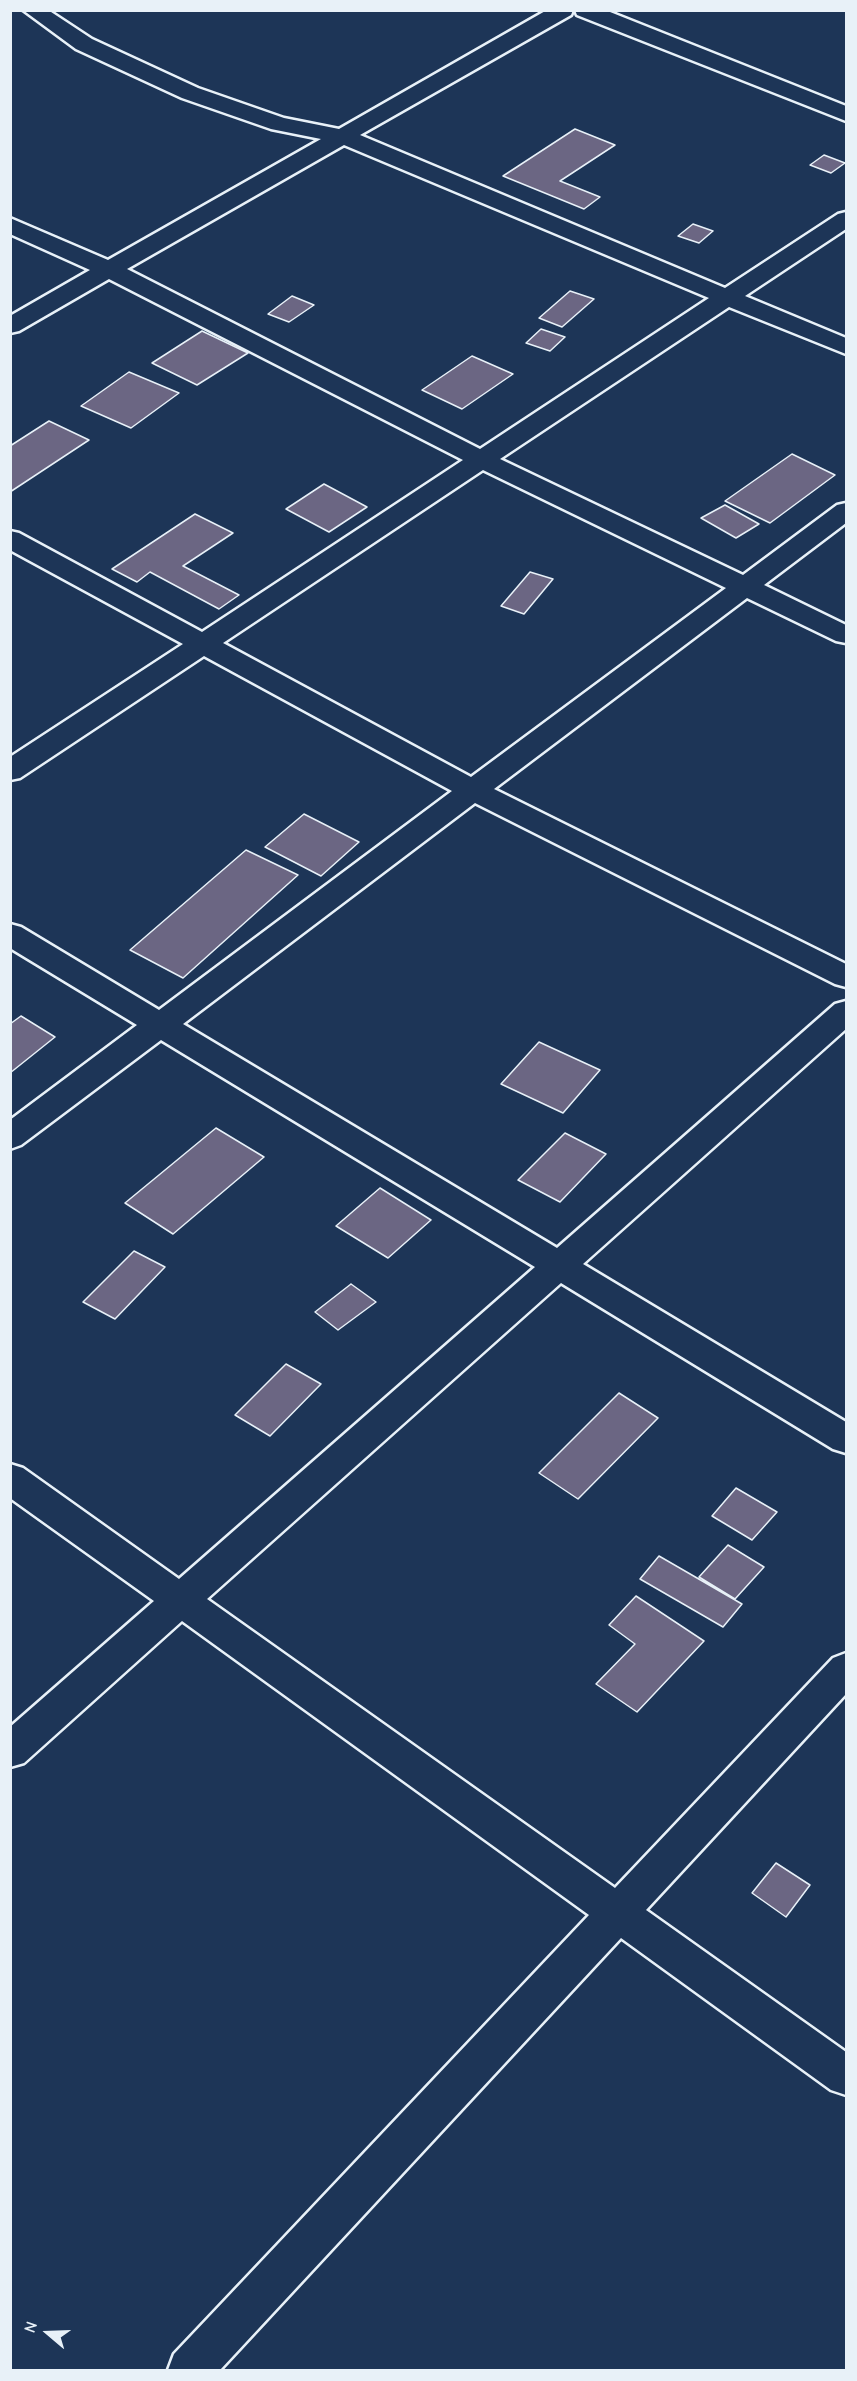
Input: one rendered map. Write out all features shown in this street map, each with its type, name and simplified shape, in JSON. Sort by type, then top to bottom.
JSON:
[{"type":"street","points":[[33,10],[84,44],[190,93],[279,124],[342,136],[730,296],[846,347]]},
{"type":"street","points":[[10,326],[563,10]]},
{"type":"street","points":[[585,10],[846,114]]},
{"type":"street","points":[[10,771],[846,219]]},
{"type":"street","points":[[10,225],[110,270],[482,460],[846,635]]},
{"type":"street","points":[[10,1137],[846,511]]},
{"type":"street","points":[[10,539],[474,791],[846,977]]},
{"type":"street","points":[[10,934],[846,1439]]},
{"type":"street","points":[[10,1751],[846,1012]]},
{"type":"street","points":[[10,1478],[846,2076]]},
{"type":"street","points":[[190,2370],[846,1668]]},
{"type":"building","points":[[575,129],[615,145],[560,181],[600,197],[584,209],[503,176]]},
{"type":"building","points":[[824,155],[845,163],[831,173],[810,165]]},
{"type":"building","points":[[693,224],[713,231],[699,243],[678,236]]},
{"type":"building","points":[[570,291],[594,299],[562,327],[539,318]]},
{"type":"building","points":[[292,296],[314,305],[289,322],[268,314]]},
{"type":"building","points":[[541,329],[565,337],[550,351],[526,343]]},
{"type":"building","points":[[202,331],[248,353],[197,385],[152,363]]},
{"type":"building","points":[[472,356],[513,374],[462,409],[422,390]]},
{"type":"building","points":[[129,372],[179,393],[131,428],[81,406]]},
{"type":"building","points":[[49,421],[89,440],[10,492],[10,446]]},
{"type":"building","points":[[792,454],[835,475],[770,523],[725,501]]},
{"type":"building","points":[[324,484],[367,507],[329,532],[286,509]]},
{"type":"building","points":[[725,505],[759,524],[736,538],[701,518]]},
{"type":"building","points":[[195,514],[233,533],[183,566],[239,595],[219,609],[150,572],[137,582],[112,569]]},
{"type":"building","points":[[530,572],[553,579],[524,614],[501,606]]},
{"type":"building","points":[[304,814],[359,842],[321,876],[265,847]]},
{"type":"building","points":[[246,850],[298,875],[183,978],[130,950]]},
{"type":"building","points":[[21,1016],[55,1037],[10,1073],[10,1024]]},
{"type":"building","points":[[539,1042],[600,1070],[563,1113],[501,1084]]},
{"type":"building","points":[[216,1128],[264,1157],[173,1234],[125,1203]]},
{"type":"building","points":[[565,1133],[606,1154],[560,1202],[518,1180]]},
{"type":"building","points":[[380,1188],[431,1220],[388,1258],[336,1226]]},
{"type":"building","points":[[134,1251],[165,1267],[115,1319],[83,1302]]},
{"type":"building","points":[[351,1284],[376,1302],[338,1330],[315,1312]]},
{"type":"building","points":[[286,1364],[321,1384],[270,1436],[235,1415]]},
{"type":"building","points":[[619,1393],[658,1418],[578,1499],[539,1473]]},
{"type":"building","points":[[736,1488],[777,1512],[752,1540],[712,1516]]},
{"type":"building","points":[[728,1545],[764,1567],[735,1599],[699,1577]]},
{"type":"building","points":[[659,1556],[742,1604],[723,1627],[640,1579]]},
{"type":"building","points":[[636,1596],[704,1641],[637,1712],[596,1684],[635,1644],[609,1625]]},
{"type":"building","points":[[776,1863],[810,1885],[786,1917],[752,1893]]}]
